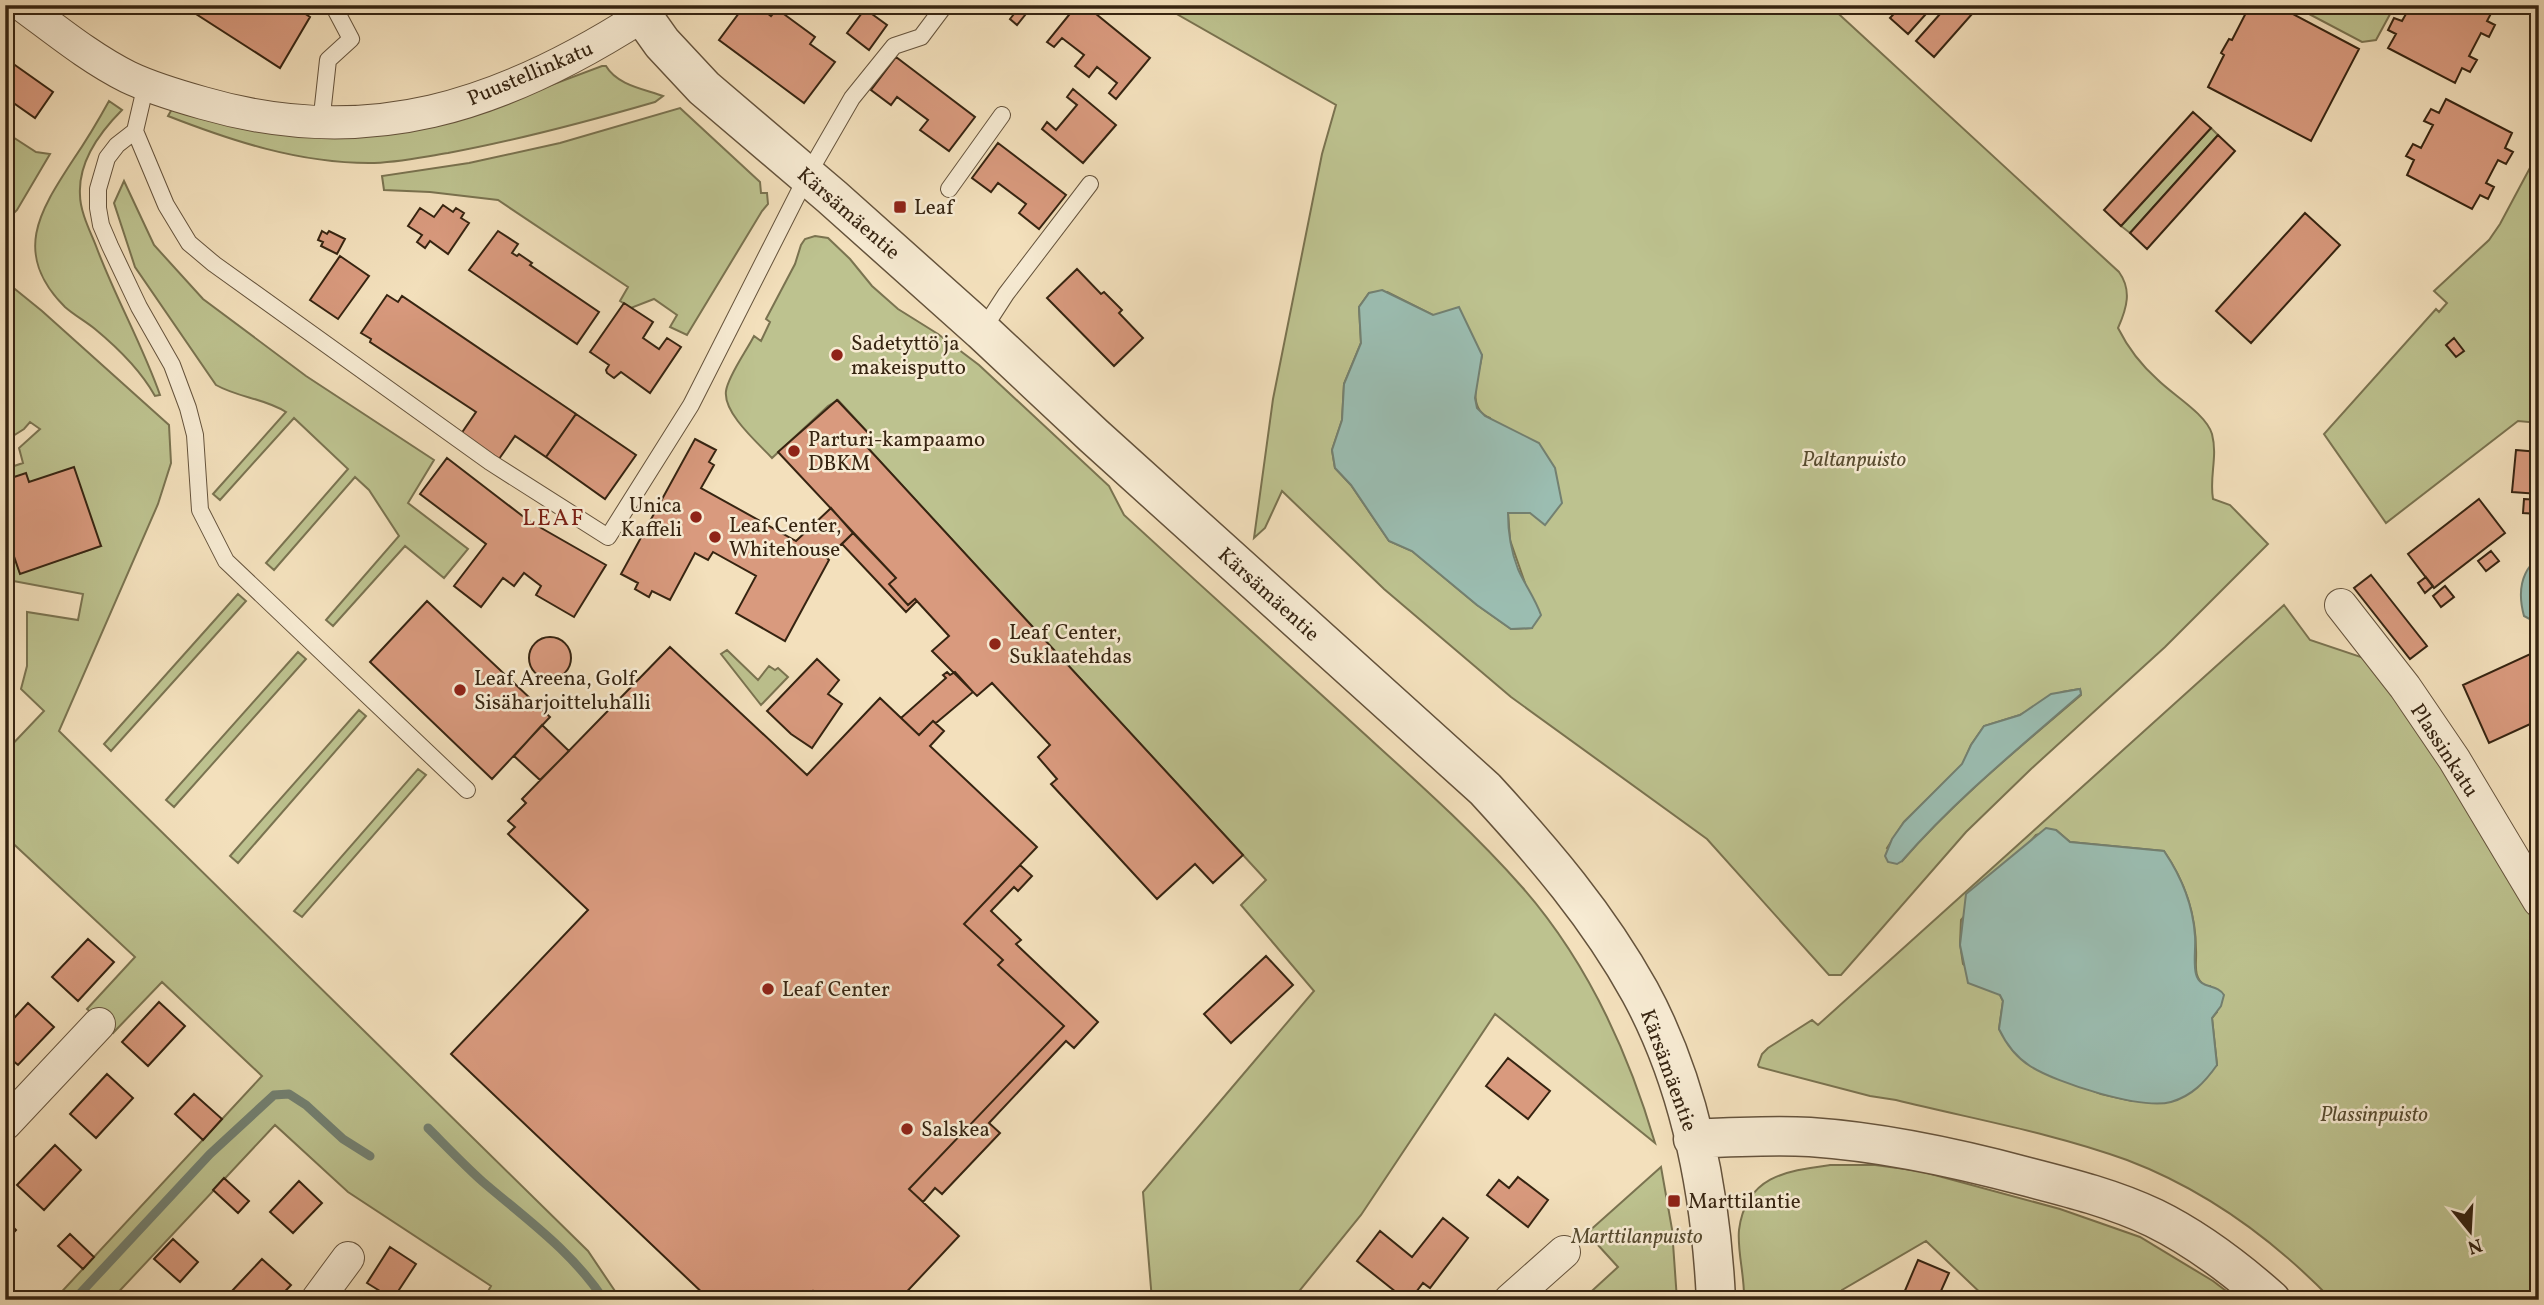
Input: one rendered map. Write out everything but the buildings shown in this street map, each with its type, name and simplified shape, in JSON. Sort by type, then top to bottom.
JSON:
[{"type":"street","name":"Puustellinkatu","points":[[22,5],[81,48],[127,76],[146,84],[233,112],[273,120],[321,124],[355,124],[412,116],[486,95],[600,43],[638,11]]},
{"type":"street","name":"Kärsämäentie","points":[[638,11],[662,43],[704,88],[982,331],[1104,445],[1485,789],[1568,883],[1641,994],[1667,1051],[1693,1139],[1705,1192],[1716,1300]]},
{"type":"street","name":"Plassinkatu","points":[[2341,606],[2405,687],[2454,760],[2539,901]]},
{"type":"street","points":[[5,1124],[99,1024]]},
{"type":"street","points":[[1693,1139],[1809,1137],[1900,1147],[2066,1187],[2154,1219],[2197,1243],[2243,1275],[2271,1300]]},
{"type":"street","points":[[1510,1300],[1564,1252]]},
{"type":"street","points":[[317,1300],[348,1258]]},
{"type":"lane","points":[[321,124],[328,60],[351,39],[333,5]]},
{"type":"lane","points":[[135,131],[166,205],[189,243],[214,264],[490,461],[608,537],[691,405],[807,176],[852,98],[894,46],[921,37],[945,5]]},
{"type":"lane","points":[[146,84],[135,131],[112,152],[100,176],[97,189],[101,225],[125,278],[172,365],[188,408],[194,435],[200,510],[226,561],[467,790]]},
{"type":"lane","points":[[949,189],[1002,115]]},
{"type":"lane","points":[[982,331],[1090,184]]},
{"type":"green space","name":"Paltanpuisto","points":[[1161,5],[1692,5],[1696,9],[1700,5],[1829,5],[2119,272],[2127,292],[2126,306],[2118,328],[2135,356],[2146,368],[2209,427],[2214,451],[2213,499],[2230,505],[2268,544],[2165,647],[1966,832],[1841,975],[1829,975],[1707,839],[1511,697],[1384,589],[1282,491],[1265,528],[1254,538],[1273,399],[1322,154],[1336,105]],"holes":[[[1387,292],[1433,315],[1482,355],[1476,391],[1478,407],[1482,414],[1490,418],[1530,513],[1508,513],[1510,540],[1525,583],[1532,628],[1511,629],[1477,605],[1412,551],[1389,541],[1351,485],[1335,468],[1332,450],[1342,420],[1344,384],[1361,343],[1359,307],[1369,293]],[[2080,689],[2081,695],[1966,795],[1902,861],[1887,848],[1904,822],[1963,764],[1971,745],[1984,726],[2020,715],[2062,692]]]},
{"type":"green space","points":[[2292,5],[2395,5],[2376,40],[2362,42]]},
{"type":"green space","points":[[606,66],[624,82],[663,96],[655,102],[552,130],[474,148],[399,161],[343,162],[292,155],[241,142],[168,116],[172,109],[474,114]]},
{"type":"green space","points":[[109,101],[122,110],[92,148],[80,183],[80,201],[103,265],[153,376],[160,395],[155,396],[143,377],[120,351],[65,307],[49,288],[39,269],[35,251],[36,233],[50,197]]},
{"type":"green space","points":[[680,108],[760,182],[761,193],[767,193],[768,204],[687,335],[670,327],[677,315],[654,299],[631,308],[620,301],[628,287],[498,200],[384,190],[382,176],[469,163],[560,143]]},
{"type":"green space","points":[[2211,128],[2218,135],[2130,233],[2121,226]]},
{"type":"green space","points":[[5,132],[36,152],[50,154],[17,210],[5,222],[5,180],[9,172],[5,169]]},
{"type":"green space","points":[[2539,151],[2539,423],[2518,421],[2386,523],[2324,434],[2436,309],[2439,312],[2447,303],[2434,291],[2489,240]]},
{"type":"green space","points":[[124,181],[154,245],[203,299],[306,376],[434,460],[408,503],[468,549],[444,578],[405,546],[333,626],[326,620],[399,536],[369,490],[355,477],[274,570],[266,563],[348,469],[294,418],[220,500],[213,494],[286,412],[216,385],[135,267],[114,203]]},
{"type":"green space","points":[[815,236],[828,238],[872,286],[898,309],[938,334],[979,365],[1109,486],[1124,515],[1459,821],[1501,864],[1545,915],[1585,976],[1632,1074],[1655,1143],[1495,1014],[1361,1215],[1292,1300],[1152,1300],[1143,1192],[1314,991],[1241,905],[1266,880],[866,446],[873,438],[838,400],[772,458],[730,409],[726,391],[730,378],[754,336],[761,341],[770,322],[766,319],[795,264],[801,245],[805,239]]},
{"type":"green space","points":[[5,281],[169,425],[171,463],[158,504],[59,731],[588,1251],[621,1300],[483,1300],[491,1286],[348,1192],[275,1125],[111,1300],[54,1300],[262,1076],[162,982],[113,1033],[87,1009],[135,957],[5,836],[5,752],[44,711],[21,689],[27,666],[27,612],[78,620],[83,594],[5,579],[5,545],[10,543],[20,573],[101,546],[29,482],[5,480],[5,469],[23,463],[19,448],[40,429],[30,422],[5,441]]},
{"type":"green space","points":[[238,594],[246,601],[111,751],[104,744]]},
{"type":"green space","name":"Plassinpuisto","points":[[2284,605],[2310,640],[2364,658],[2427,742],[2506,867],[2539,927],[2539,1300],[2332,1300],[2287,1257],[2237,1219],[2184,1186],[2127,1160],[2042,1134],[1870,1096],[1759,1067],[1762,1054],[1768,1048],[1812,1020],[1818,1025]],"holes":[[[2056,830],[2070,842],[2164,851],[2188,898],[2194,923],[2198,978],[2205,986],[2210,986],[2217,1012],[2212,1018],[2217,1065],[2132,1101],[2101,1094],[2032,1067],[2014,1052],[1999,1029],[2003,1001],[2000,995],[1963,964],[1961,920],[2036,835]]]},
{"type":"green space","points":[[727,650],[758,680],[769,666],[775,670],[778,668],[788,677],[761,705],[721,654]]},
{"type":"green space","points":[[298,652],[306,659],[174,807],[166,800]]},
{"type":"green space","points":[[359,710],[366,716],[238,863],[230,856]]},
{"type":"green space","points":[[418,769],[426,775],[302,917],[294,911]]},
{"type":"green space","points":[[1830,1165],[1875,1165],[1920,1171],[2060,1209],[2140,1237],[2213,1281],[2238,1300],[1988,1300],[1926,1241],[1842,1290],[1842,1300],[1744,1300],[1739,1230],[1750,1198],[1759,1187],[1784,1174]]},
{"type":"green space","name":"Marttilanpuisto","points":[[1661,1167],[1672,1229],[1677,1300],[1582,1300],[1618,1267],[1587,1233]]},
{"type":"water","points":[[1382,290],[1433,315],[1459,307],[1482,355],[1475,398],[1477,408],[1485,416],[1539,443],[1555,468],[1562,503],[1545,525],[1530,513],[1508,513],[1510,542],[1516,562],[1541,615],[1532,628],[1511,629],[1477,605],[1412,551],[1389,541],[1351,485],[1335,468],[1332,450],[1342,420],[1344,384],[1361,343],[1359,307],[1369,293]]},
{"type":"water","points":[[2539,557],[2539,624],[2524,616],[2521,592],[2524,576]]},
{"type":"water","points":[[2080,689],[2081,694],[1966,795],[1902,861],[1897,864],[1888,862],[1885,856],[1892,839],[1904,822],[1962,764],[1984,726],[2020,715],[2051,694]]},
{"type":"water","points":[[2046,828],[2056,830],[2070,842],[2164,851],[2176,870],[2192,913],[2196,974],[2205,985],[2221,991],[2224,995],[2221,1006],[2212,1018],[2217,1065],[2203,1083],[2185,1096],[2171,1102],[2158,1103],[2120,1099],[2042,1073],[2020,1059],[2002,1035],[1999,1029],[2003,1001],[2000,995],[1968,983],[1960,945],[1966,894]]},
{"type":"waterway","points":[[74,1300],[210,1154],[274,1095],[289,1094],[306,1105],[343,1139],[370,1156]]},
{"type":"waterway","points":[[428,1128],[483,1182],[563,1251],[604,1300]]},
{"type":"place","name":"Leaf","points":[[900,207]]},
{"type":"place","name":"Sadetyttö ja makeisputto","points":[[837,355]]},
{"type":"place","name":"Parturi-kampaamo DBKM","points":[[794,451]]},
{"type":"place","name":"Unica Kaffeli","points":[[696,517]]},
{"type":"place","name":"Leaf Center, Whitehouse","points":[[715,537]]},
{"type":"place","name":"Leaf Center, Suklaatehdas","points":[[995,644]]},
{"type":"place","name":"Leaf Areena, Golf Sisäharjoitteluhalli","points":[[460,690]]},
{"type":"place","name":"Leaf Center","points":[[768,989]]},
{"type":"place","name":"Salskea","points":[[907,1129]]},
{"type":"place","name":"Marttilantie","points":[[1674,1201]]},
{"type":"district","name":"LEAF","points":[[554,517]]}]
